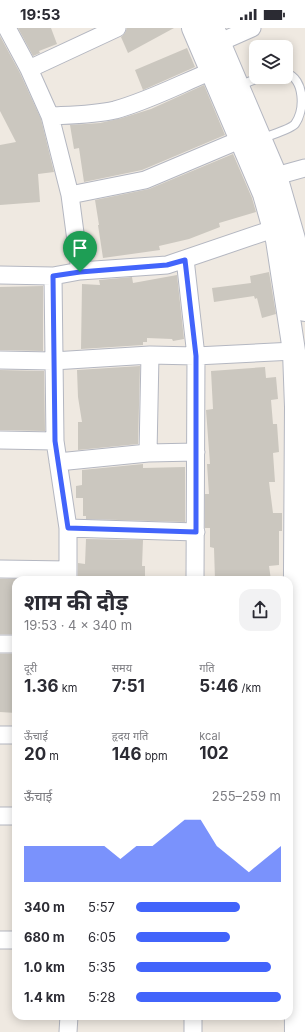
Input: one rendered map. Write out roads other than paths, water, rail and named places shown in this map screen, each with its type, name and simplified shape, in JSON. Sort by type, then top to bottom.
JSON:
[{"type":"street","points":[[7,28],[29,69],[50,116],[70,195],[80,272]]},
{"type":"street","points":[[29,69],[118,28]]},
{"type":"street","points":[[193,28],[212,40],[238,86],[252,139],[264,194],[301,257],[305,310]]},
{"type":"street","points":[[212,40],[252,28]]},
{"type":"street","points":[[212,40],[212,71],[252,139],[276,176],[294,351],[300,537],[293,930]]},
{"type":"street","points":[[50,116],[89,114],[132,105],[212,71]]},
{"type":"street","points":[[70,195],[145,180],[252,139]]},
{"type":"street","points":[[276,176],[305,168]]},
{"type":"street","points":[[0,275],[53,276],[80,272],[167,265],[282,226]]},
{"type":"street","points":[[185,260],[196,356],[196,532],[194,576]]},
{"type":"street","points":[[0,569],[68,575],[68,528],[55,441],[53,276]]},
{"type":"street","points":[[0,360],[53,361],[150,355],[196,356],[294,351]]},
{"type":"street","points":[[148,453],[150,355]]},
{"type":"street","points":[[0,440],[55,441]]},
{"type":"street","points":[[58,462],[148,453],[196,452]]},
{"type":"street","points":[[68,528],[196,532]]},
{"type":"street","points":[[0,644],[12,644]]},
{"type":"street","points":[[0,736],[12,735]]},
{"type":"street","points":[[0,816],[12,816]]},
{"type":"street","points":[[0,940],[12,940]]},
{"type":"street","points":[[293,1004],[296,1032]]},
{"type":"street","points":[[68,1020],[68,1032]]},
{"type":"street","points":[[193,1020],[193,1032]]},
{"type":"lane","points":[[252,139],[295,125],[304,111],[303,90],[293,75]]},
{"type":"lane","points":[[238,86],[249,82]]}]
